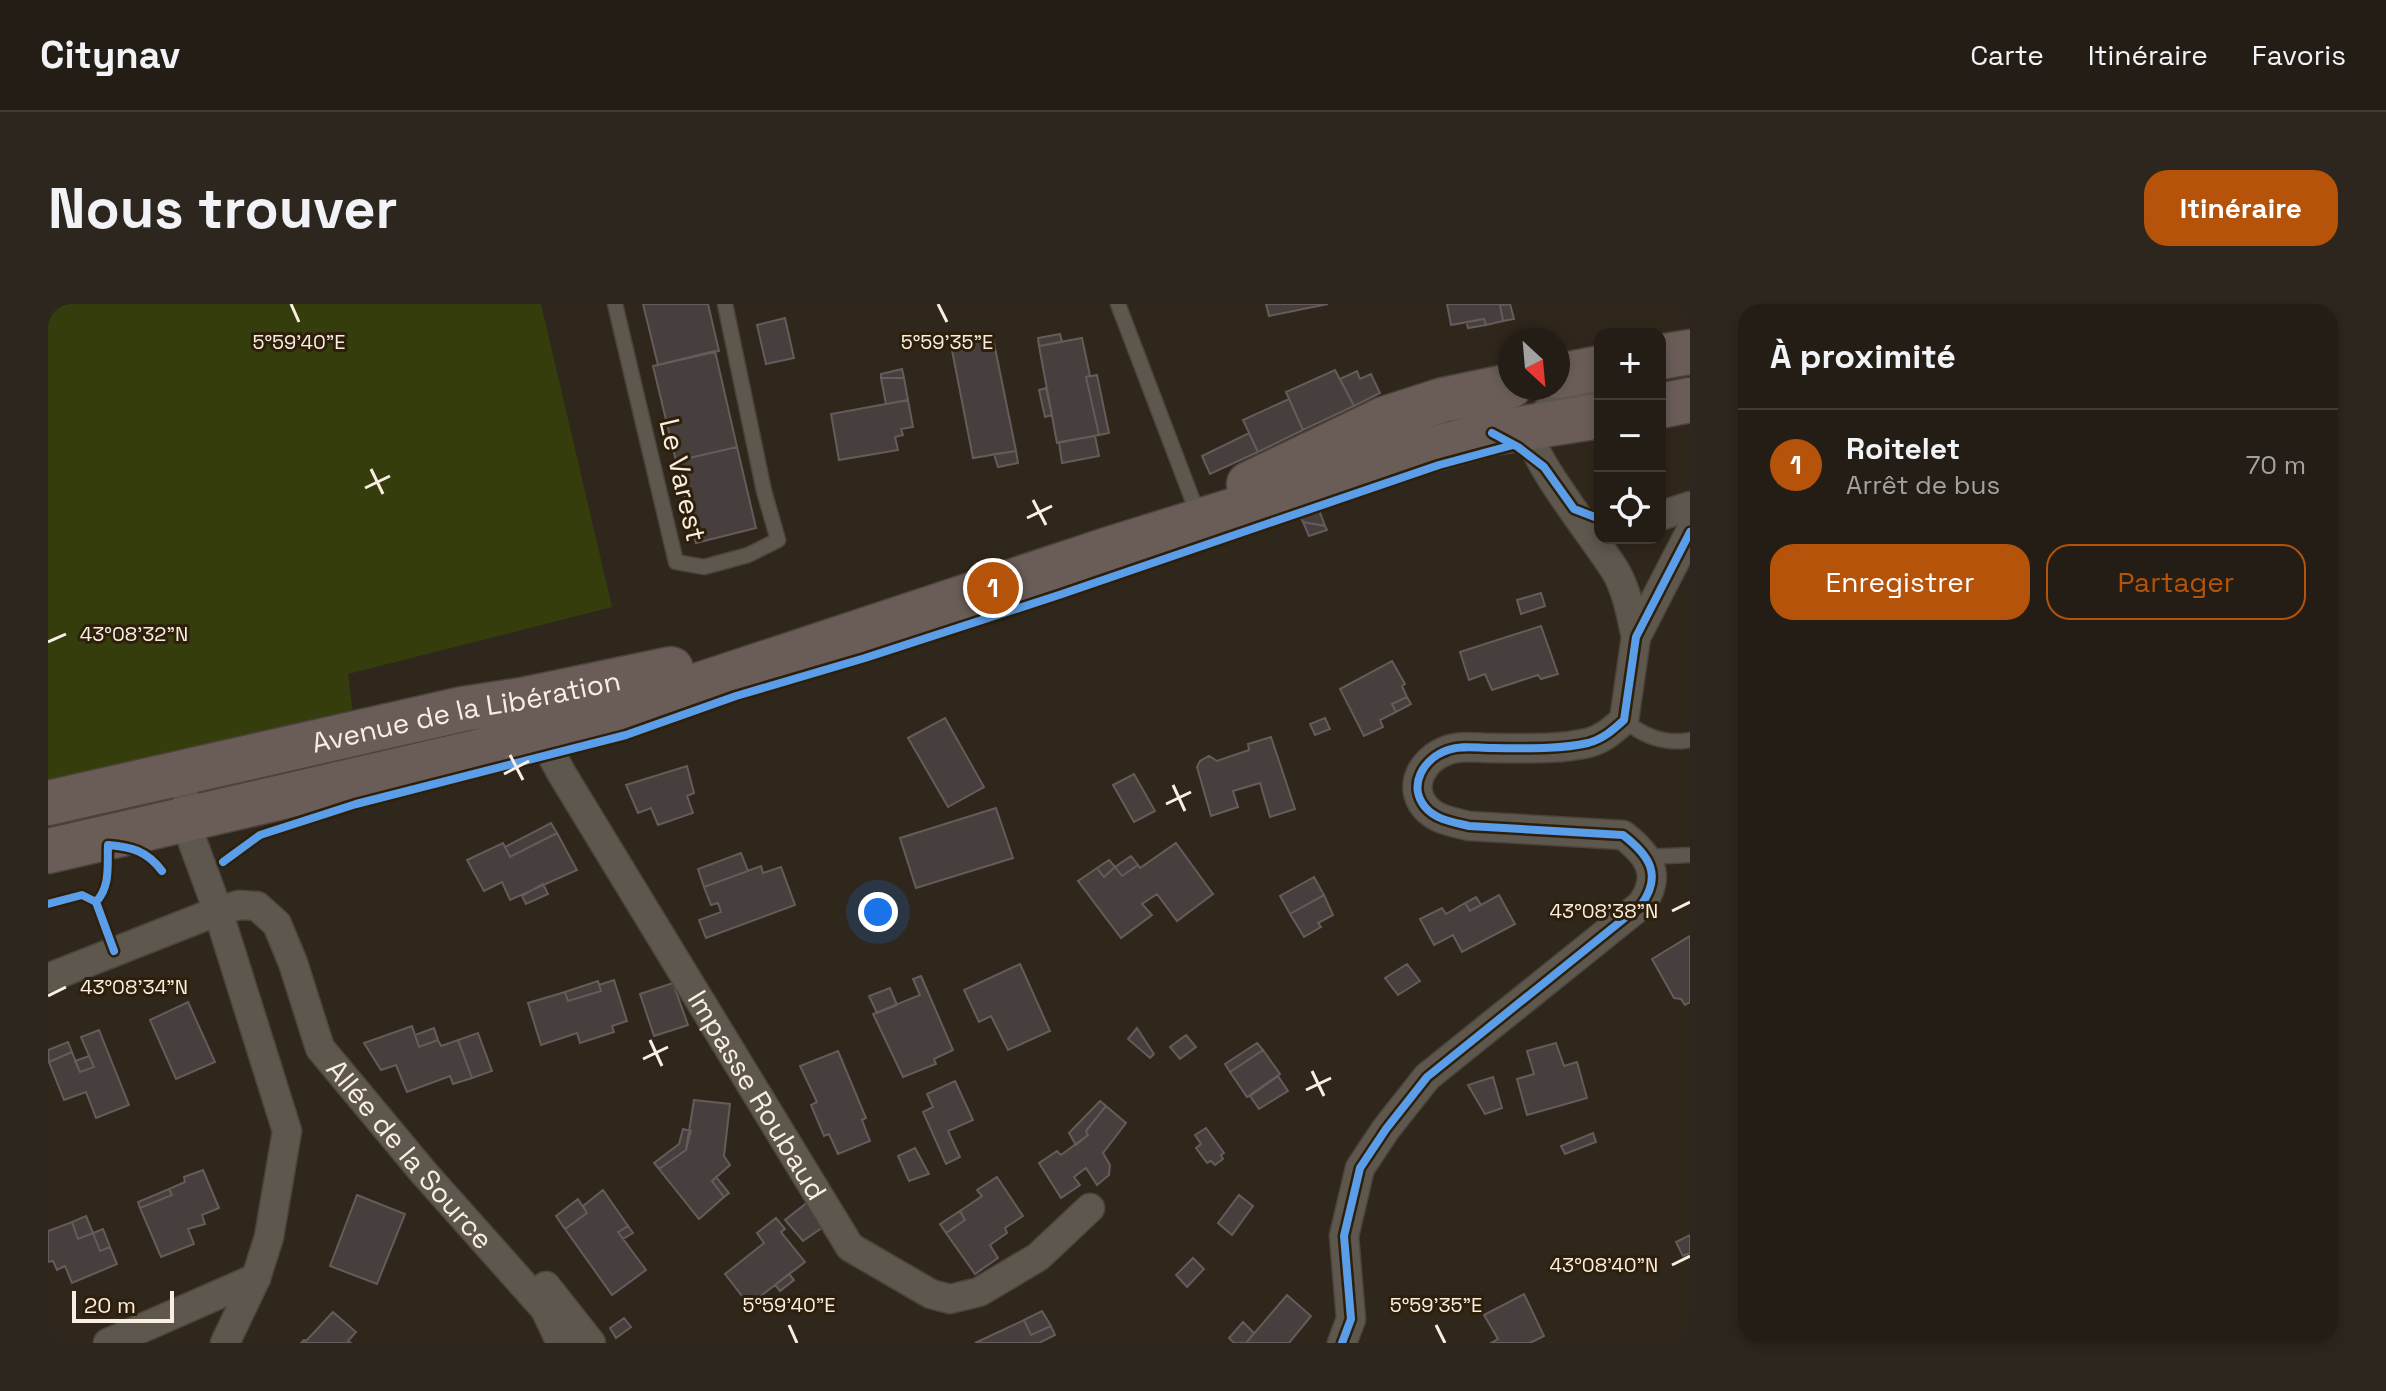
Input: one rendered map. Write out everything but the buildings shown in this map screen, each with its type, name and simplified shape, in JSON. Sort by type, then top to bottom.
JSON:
[{"type":"main road","points":[[1666,356],[1690,352]]},
{"type":"main road","points":[[1570,374],[1594,369]]},
{"type":"main road","name":"Avenue de la Libération","points":[[1113,548],[1384,419],[1443,400],[1498,389]]},
{"type":"main road","points":[[1666,405],[1690,400]]},
{"type":"main road","name":"Avenue de la Libération","points":[[48,851],[188,821],[532,719],[885,624],[1113,548],[1412,455],[1492,433],[1541,447],[1594,419]]},
{"type":"main road","name":"Avenue de la Libération","points":[[48,803],[463,709],[532,719]]},
{"type":"street","points":[[1594,381],[1555,401],[1541,447],[1574,509],[1616,573],[1626,595],[1636,637]]},
{"type":"street","points":[[1666,514],[1690,506]]},
{"type":"street","points":[[1574,509],[1594,517]]},
{"type":"street","points":[[1342,1343],[1351,1319],[1344,1236],[1360,1168],[1386,1129],[1427,1077],[1641,905],[1653,882],[1652,870],[1645,857],[1623,835],[1469,826],[1436,817],[1425,807],[1416,788],[1423,768],[1449,749],[1550,748],[1588,743],[1607,735],[1624,720],[1636,637],[1690,532]]},
{"type":"street","name":"Impasse Roubaud","points":[[532,719],[562,774],[850,1247],[931,1294],[950,1299],[979,1292],[1038,1257],[1090,1208]]},
{"type":"street","points":[[185,772],[189,832],[218,911],[287,1131],[269,1237],[256,1278],[225,1343]]},
{"type":"street","name":"Allée de la Source","points":[[48,978],[218,911],[239,905],[257,906],[277,924],[320,1048],[458,1212],[545,1309],[561,1343]]},
{"type":"street","points":[[458,1212],[516,1248],[591,1343]]},
{"type":"street","points":[[108,1343],[256,1278]]},
{"type":"lane","name":"Le Varest","points":[[615,304],[676,562],[704,567],[748,555],[778,540],[764,491],[725,304]]},
{"type":"lane","points":[[1118,304],[1196,509]]},
{"type":"lane","points":[[1624,720],[1640,733],[1673,743],[1690,740]]},
{"type":"lane","points":[[1645,857],[1690,855]]},
{"type":"green space","points":[[48,304],[541,304],[612,607],[348,674],[353,713],[48,781]]},
{"type":"cycle path","points":[[1492,433],[1518,447],[1544,467],[1574,509],[1594,517]]},
{"type":"cycle path","points":[[223,862],[260,835],[356,804],[626,735],[736,696],[1059,595],[1439,465],[1513,445]]},
{"type":"cycle path","points":[[1342,1343],[1351,1319],[1344,1236],[1360,1168],[1386,1129],[1427,1077],[1641,905],[1651,884],[1652,875],[1646,858],[1623,835],[1469,826],[1434,815],[1420,799],[1418,781],[1421,773],[1432,759],[1453,748],[1576,745],[1598,739],[1620,724],[1624,720],[1636,637],[1690,532]]},
{"type":"cycle path","points":[[96,902],[106,882],[108,845],[138,851],[162,871]]},
{"type":"cycle path","points":[[48,904],[82,895],[96,902],[114,951]]},
{"type":"place","name":"Roitelet","points":[[993,588]]}]
